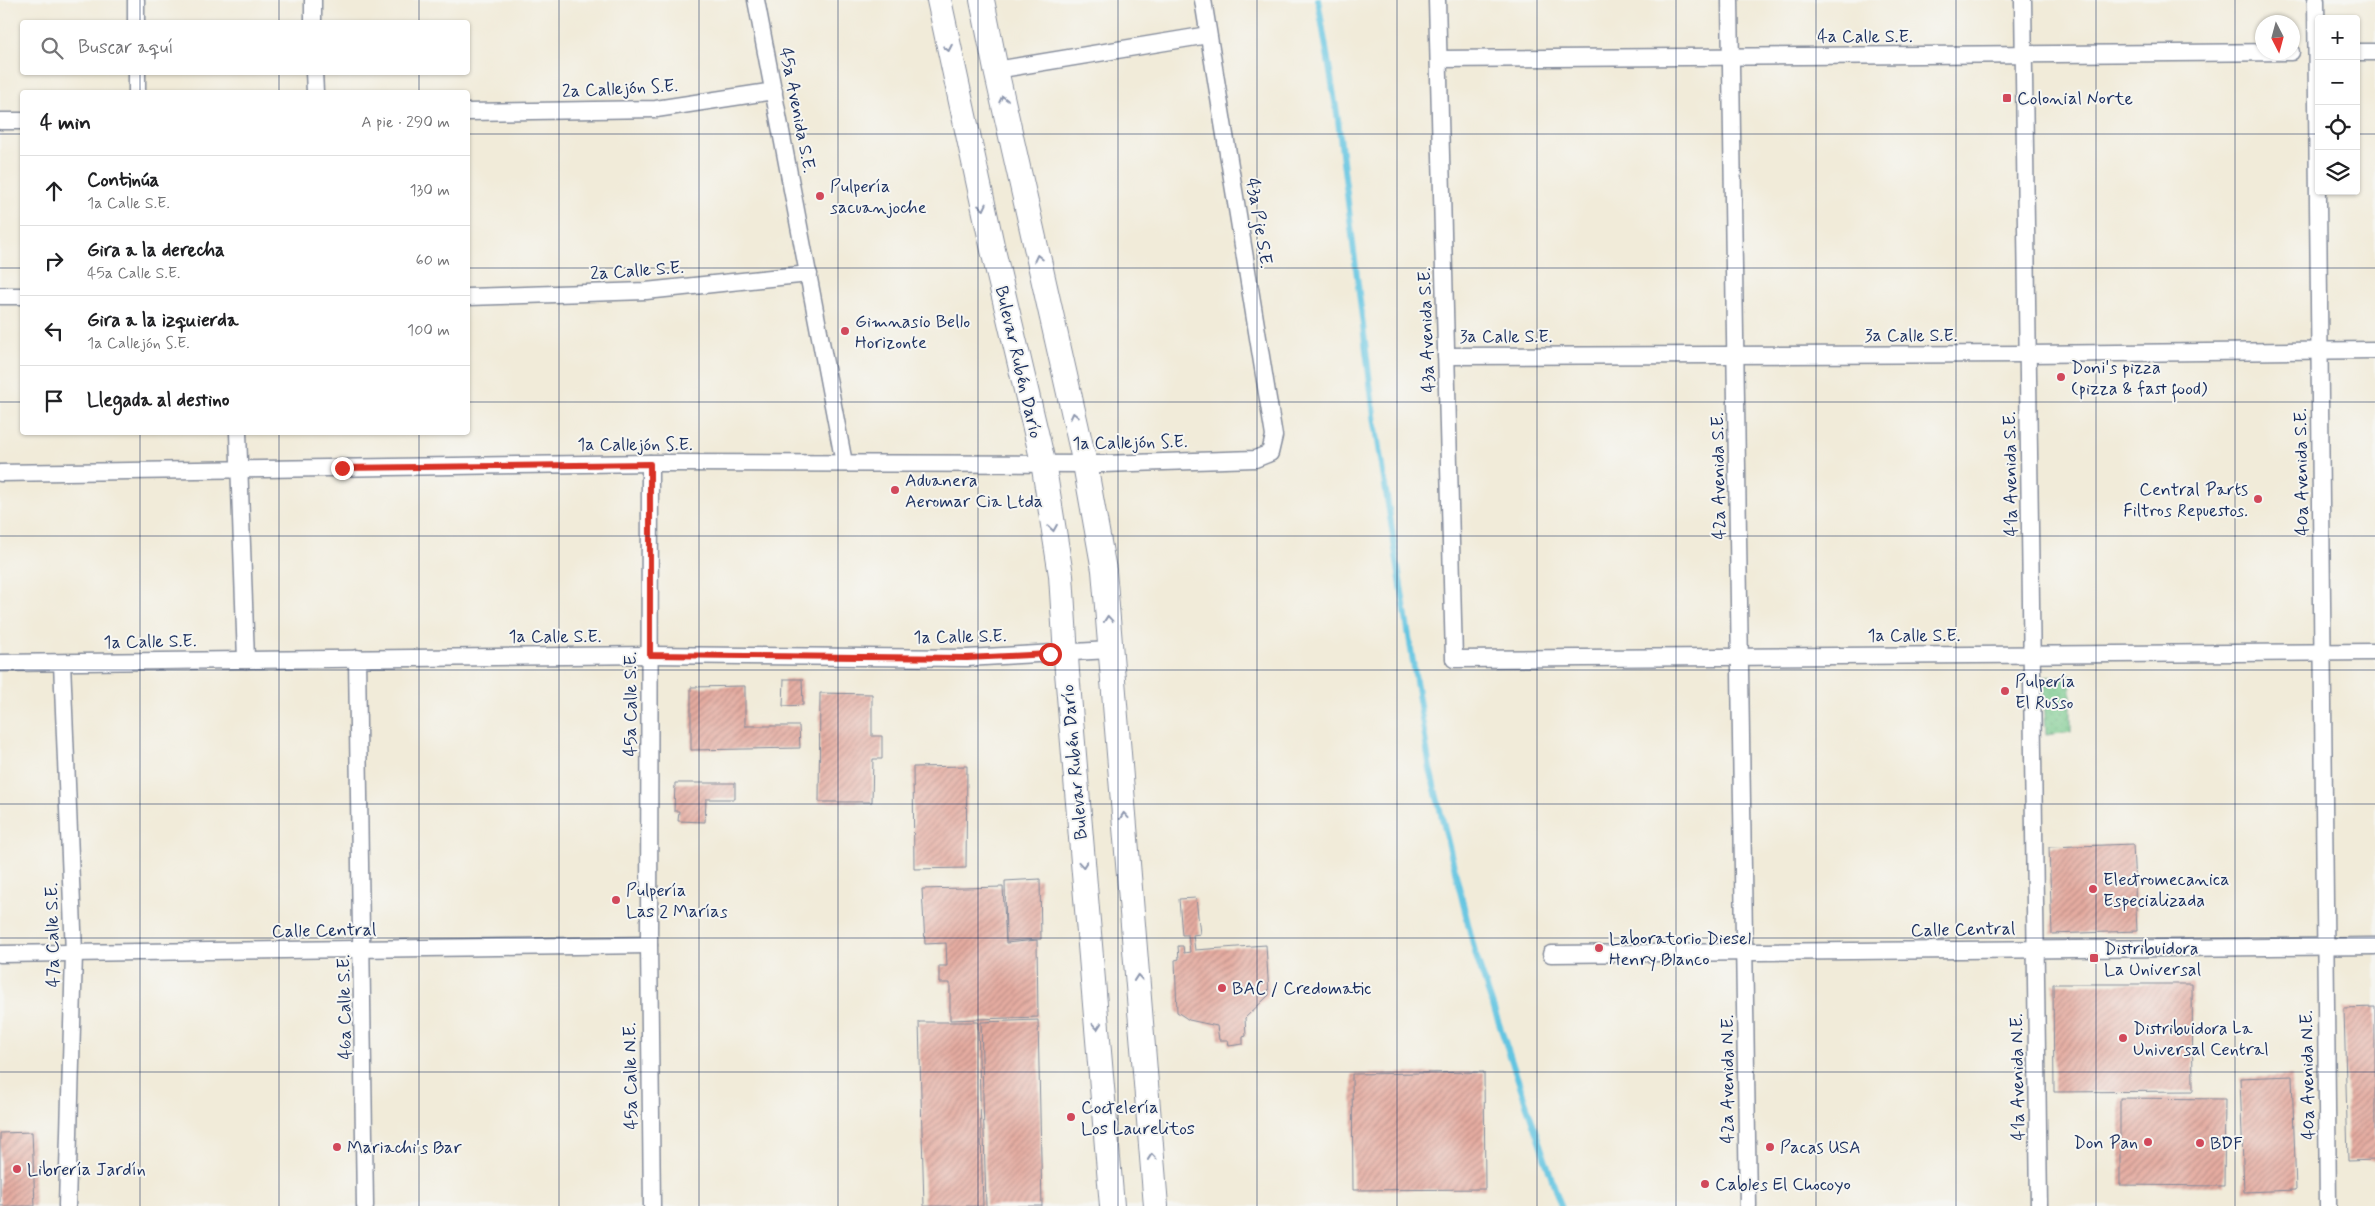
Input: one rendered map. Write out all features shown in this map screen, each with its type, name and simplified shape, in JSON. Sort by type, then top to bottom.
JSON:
[{"type":"street","points":[[136,0],[136,20]]},
{"type":"street","points":[[313,0],[313,20]]},
{"type":"street","name":"45a Avenida S.E.","points":[[756,0],[844,463]]},
{"type":"street","name":"Bulevar Rubén Darío","points":[[939,0],[993,250],[1043,462],[1061,575],[1112,1206]]},
{"type":"street","points":[[982,0],[996,70],[1085,464],[1104,570],[1156,1206]]},
{"type":"street","name":"43a Pje S.E.","points":[[1203,0],[1274,436],[1270,452]]},
{"type":"street","name":"43a Avenida S.E.","points":[[1437,0],[1454,659]]},
{"type":"street","name":"42a Avenida S.E.","points":[[1730,0],[1746,952]]},
{"type":"street","name":"41a Avenida S.E.","points":[[2023,0],[2029,354],[2035,948]]},
{"type":"street","name":"40a Avenida S.E.","points":[[2316,0],[2317,15]]},
{"type":"street","points":[[996,70],[1208,34]]},
{"type":"street","name":"4a Calle S.E.","points":[[1438,59],[2255,52]]},
{"type":"street","name":"4a Calle S.E.","points":[[2300,52],[2315,52]]},
{"type":"street","points":[[2360,52],[2375,52]]},
{"type":"street","name":"40a Avenida S.E.","points":[[2318,60],[2326,944]]},
{"type":"street","points":[[137,75],[138,90]]},
{"type":"street","points":[[314,75],[315,90]]},
{"type":"street","name":"2a Callejón S.E.","points":[[470,112],[656,109],[774,91]]},
{"type":"street","points":[[0,121],[20,121]]},
{"type":"street","name":"2a Calle S.E.","points":[[470,297],[646,291],[808,274]]},
{"type":"street","points":[[0,296],[20,296]]},
{"type":"street","name":"3a Calle S.E.","points":[[1446,356],[2029,354],[2375,350]]},
{"type":"street","points":[[238,435],[246,660]]},
{"type":"street","name":"1a Callejón S.E.","points":[[0,473],[650,464],[1043,462],[1085,464],[1255,459],[1270,452]]},
{"type":"street","name":"45a Calle S.E.","points":[[649,945],[650,464]]},
{"type":"street","name":"1a Calle S.E.","points":[[0,663],[650,655],[967,658],[1110,650]]},
{"type":"street","name":"1a Calle S.E.","points":[[1454,659],[2375,652]]},
{"type":"street","name":"46a Calle S.E.","points":[[357,658],[363,949],[365,1206]]},
{"type":"street","name":"47a Calle S.E.","points":[[62,663],[74,953],[67,1206]]},
{"type":"street","name":"Calle Central","points":[[1551,954],[2326,944],[2375,946]]},
{"type":"street","name":"40a Avenida N.E.","points":[[2326,944],[2328,1206]]},
{"type":"street","name":"Calle Central","points":[[0,954],[649,945]]},
{"type":"street","name":"45a Calle N.E.","points":[[649,945],[652,1206]]},
{"type":"street","name":"41a Avenida N.E.","points":[[2035,948],[2039,1206]]},
{"type":"street","name":"42a Avenida N.E.","points":[[1746,952],[1748,1206]]},
{"type":"green space","points":[[2071,676],[2071,732],[2046,735],[2043,677]]},
{"type":"building","points":[[784,679],[802,679],[803,705],[783,706]]},
{"type":"building","points":[[745,686],[745,726],[799,726],[800,748],[691,750],[691,687]]},
{"type":"building","points":[[820,693],[872,694],[872,736],[882,736],[882,759],[873,759],[872,802],[819,802]]},
{"type":"building","points":[[967,766],[966,868],[914,869],[913,767]]},
{"type":"building","points":[[675,783],[735,783],[735,799],[706,799],[705,822],[678,821],[679,811],[674,811]]},
{"type":"building","name":"Electromecanica Especializada","points":[[2133,844],[2137,931],[2052,934],[2049,847]]},
{"type":"building","points":[[1040,879],[1041,939],[1006,941],[1005,881]]},
{"type":"building","points":[[1003,887],[1006,943],[1037,940],[1038,1017],[950,1020],[950,983],[939,983],[939,966],[947,966],[946,943],[925,944],[922,889]]},
{"type":"building","points":[[1196,898],[1200,934],[1193,935],[1195,950],[1266,945],[1269,995],[1245,1018],[1246,1036],[1243,1037],[1243,1044],[1229,1046],[1228,1040],[1219,1040],[1217,1026],[1189,1020],[1177,1012],[1175,960],[1179,959],[1178,946],[1183,946],[1184,953],[1190,952],[1188,935],[1182,935],[1179,899]]},
{"type":"building","name":"Distribuidora La Universal Central","points":[[2053,984],[2192,984],[2193,1091],[2054,1092]]},
{"type":"building","points":[[2375,1007],[2375,1160],[2348,1161],[2344,1008]]},
{"type":"building","points":[[1038,1020],[1042,1206],[986,1206],[981,1022]]},
{"type":"building","points":[[919,1022],[978,1022],[983,1206],[924,1206]]},
{"type":"building","points":[[1484,1072],[1485,1189],[1353,1190],[1352,1074]]},
{"type":"building","points":[[2292,1076],[2296,1190],[2244,1192],[2240,1078]]},
{"type":"building","points":[[2120,1098],[2225,1099],[2224,1186],[2120,1185]]},
{"type":"building","name":"Librería Jardín","points":[[32,1132],[35,1206],[0,1206],[0,1133]]},
{"type":"waterway","points":[[1318,0],[1338,120],[1374,416],[1430,769],[1476,956],[1561,1206]]},
{"type":"place","name":"Colonial Norte","points":[[2007,98]]},
{"type":"place","name":"Pulpería sacuanjoche","points":[[820,196]]},
{"type":"place","name":"Gimnasio Bello Horizonte","points":[[845,331]]},
{"type":"place","name":"Doni's pizza (pizza & fast food)","points":[[2061,377]]},
{"type":"place","name":"Aduanera Aeromar Cia Ltda","points":[[895,490]]},
{"type":"place","name":"Central Parts Filtros Repuestos.","points":[[2258,499]]},
{"type":"place","name":"Pulpería El Russo","points":[[2005,691]]},
{"type":"place","name":"Electromecanica Especializada","points":[[2093,889]]},
{"type":"place","name":"Pulpería Las 2 Marías","points":[[616,900]]},
{"type":"place","name":"Laboratorio Diesel Henry Blanco","points":[[1599,948]]},
{"type":"place","name":"Distribuidora La Universal","points":[[2094,958]]},
{"type":"place","name":"BAC / Credomatic","points":[[1222,988]]},
{"type":"place","name":"Distribuidora La Universal Central","points":[[2123,1038]]},
{"type":"place","name":"Coctelería Los Laurelitos","points":[[1071,1117]]},
{"type":"place","name":"Don Pan","points":[[2148,1142]]},
{"type":"place","name":"BDF","points":[[2200,1143]]},
{"type":"place","name":"Mariachi's Bar","points":[[337,1147]]},
{"type":"place","name":"Pacas USA","points":[[1770,1147]]},
{"type":"place","name":"Librería Jardín","points":[[17,1169]]},
{"type":"place","name":"Cables El Chocoyo","points":[[1705,1184]]},
{"type":"route","points":[[342,468],[650,464],[650,655],[967,658],[1050,654]]}]
